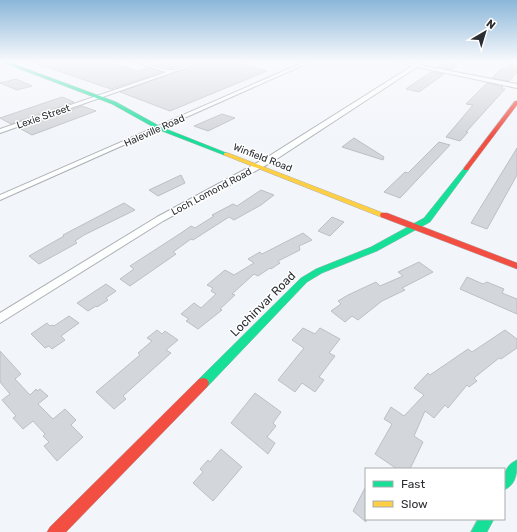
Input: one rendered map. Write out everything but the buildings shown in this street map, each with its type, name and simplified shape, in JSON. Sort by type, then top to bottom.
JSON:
[{"type":"street","name":"Winfield Road","points":[[71,87],[131,111],[159,128],[517,266]]},
{"type":"street","name":"Lexie Street","points":[[0,131],[128,87]]},
{"type":"street","name":"Haleville Road","points":[[0,198],[252,87]]},
{"type":"street","name":"Loch Lomond Road","points":[[0,319],[160,219],[257,166],[317,130],[384,87]]},
{"type":"street","name":"Lochinvar Road","points":[[55,532],[304,280],[319,271],[374,249],[427,220],[517,102]]},
{"type":"street","points":[[505,482],[517,467]]},
{"type":"street","points":[[479,532],[485,520]]},
{"type":"traffic: fast","points":[[71,87],[114,103],[159,128],[226,154]]},
{"type":"traffic: fast","points":[[203,383],[304,280],[319,271],[374,249],[427,220],[466,169]]},
{"type":"traffic: fast","points":[[505,482],[517,467]]},
{"type":"traffic: fast","points":[[479,532],[485,520]]},
{"type":"traffic: slow","points":[[226,154],[384,215]]},
{"type":"traffic: jam","points":[[466,169],[517,102]]},
{"type":"traffic: jam","points":[[384,215],[517,266]]},
{"type":"traffic: jam","points":[[55,532],[203,383]]}]
